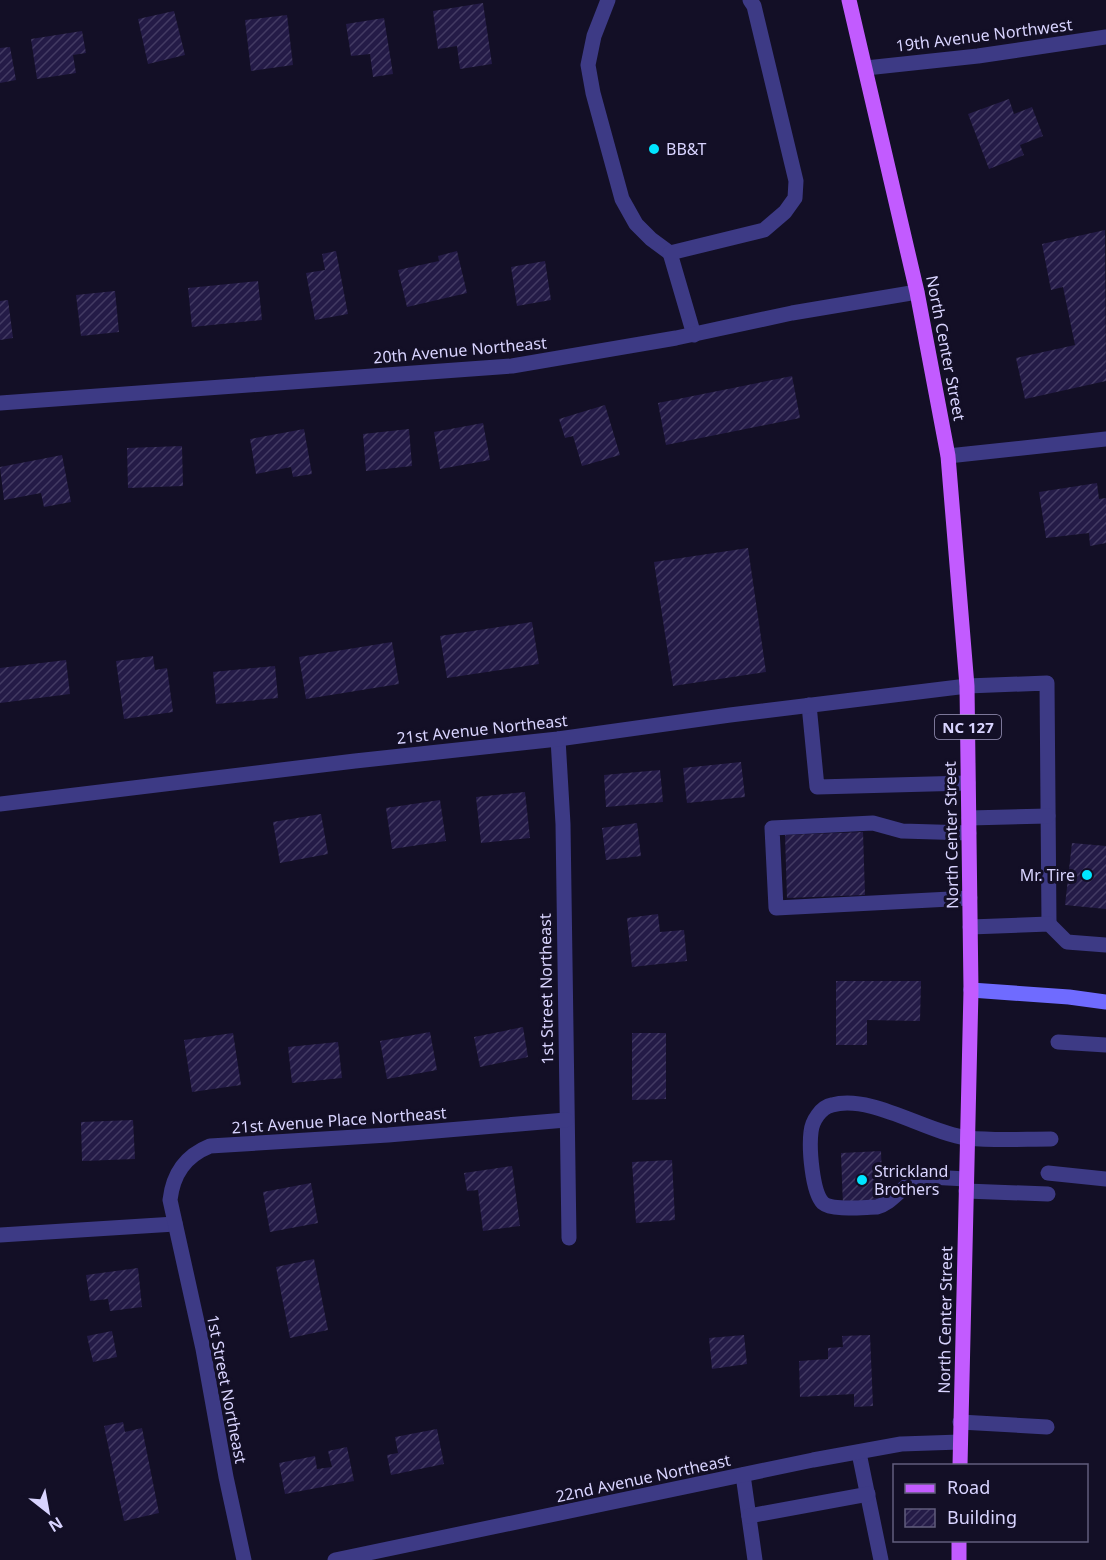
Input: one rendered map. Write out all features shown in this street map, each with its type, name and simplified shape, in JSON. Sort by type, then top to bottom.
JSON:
[{"type":"main road","name":"North Center Street","points":[[849,0],[917,292],[948,456],[967,686],[971,990],[960,1464]]},
{"type":"main road","points":[[959,1542],[959,1560]]},
{"type":"street","points":[[608,0],[594,36],[588,65],[593,93],[622,199],[636,224],[670,253],[694,334]]},
{"type":"street","points":[[670,253],[764,230],[785,212],[795,198],[796,181],[754,6],[750,0]]},
{"type":"street","name":"19th Avenue Northwest","points":[[866,68],[978,56],[1106,37]]},
{"type":"street","name":"20th Avenue Northeast","points":[[0,403],[512,366],[694,334],[792,313],[917,292]]},
{"type":"street","points":[[948,456],[1106,439]]},
{"type":"street","name":"21st Avenue Northeast","points":[[0,804],[344,762],[558,739],[967,686],[1047,683],[1048,816]]},
{"type":"street","points":[[809,705],[816,787],[968,783]]},
{"type":"street","name":"1st Street Northeast","points":[[558,739],[562,824],[569,1238]]},
{"type":"street","points":[[970,898],[776,908],[772,828],[873,823],[902,831],[1048,816],[1049,924],[1067,942],[1106,945]]},
{"type":"street","points":[[970,927],[1049,924]]},
{"type":"street","points":[[971,990],[1106,1002]]},
{"type":"street","points":[[1058,1041],[1106,1045]]},
{"type":"street","points":[[1048,1194],[920,1179],[912,1182],[884,1205],[833,1207],[824,1204],[817,1194],[813,1174],[811,1130],[817,1115],[829,1105],[863,1103],[967,1138],[1051,1139]]},
{"type":"street","name":"21st Avenue Place Northeast","points":[[175,1224],[170,1200],[172,1185],[181,1166],[199,1151],[210,1146],[388,1135],[566,1120]]},
{"type":"street","points":[[1048,1173],[1106,1179]]},
{"type":"street","points":[[0,1234],[175,1224]]},
{"type":"street","name":"1st Street Northeast","points":[[175,1224],[244,1560]]},
{"type":"street","points":[[960,1422],[1047,1427]]},
{"type":"street","name":"22nd Avenue Northeast","points":[[335,1560],[813,1460],[859,1454],[901,1444],[960,1442]]},
{"type":"street","points":[[859,1454],[881,1560]]},
{"type":"street","points":[[743,1475],[756,1560]]},
{"type":"street","points":[[749,1516],[868,1494]]},
{"type":"building","points":[[483,3],[492,64],[460,69],[457,46],[438,49],[433,11]]},
{"type":"building","points":[[174,11],[185,55],[148,64],[138,19]]},
{"type":"building","points":[[287,15],[293,65],[251,71],[245,20]]},
{"type":"building","points":[[384,18],[393,74],[373,77],[370,54],[351,56],[346,24]]},
{"type":"building","points":[[82,31],[86,53],[73,55],[76,73],[37,79],[31,39]]},
{"type":"building","points":[[10,47],[16,80],[0,83],[0,48]]},
{"type":"building","points":[[1009,99],[1014,114],[1032,107],[1043,136],[1020,145],[1024,155],[989,169],[968,114]]},
{"type":"building","points":[[1105,230],[1106,381],[1025,399],[1016,358],[1075,345],[1063,287],[1051,290],[1042,244]]},
{"type":"building","points":[[336,251],[348,314],[315,320],[306,273],[325,270],[322,254]]},
{"type":"building","points":[[457,251],[467,293],[407,307],[398,270],[439,261],[438,256]]},
{"type":"building","points":[[545,261],[551,300],[517,306],[511,267]]},
{"type":"building","points":[[258,281],[262,320],[192,327],[188,288]]},
{"type":"building","points":[[115,291],[119,332],[81,336],[76,295]]},
{"type":"building","points":[[8,300],[13,338],[0,340],[0,301]]},
{"type":"building","points":[[792,376],[800,418],[666,445],[658,403]]},
{"type":"building","points":[[605,405],[620,455],[582,466],[573,436],[565,438],[559,419]]},
{"type":"building","points":[[483,423],[490,460],[440,469],[434,432]]},
{"type":"building","points":[[304,429],[312,474],[293,477],[291,467],[256,474],[250,439]]},
{"type":"building","points":[[409,429],[412,466],[366,471],[363,434]]},
{"type":"building","points":[[182,446],[183,486],[128,488],[127,448]]},
{"type":"building","points":[[62,455],[71,502],[44,507],[41,493],[4,500],[0,467]]},
{"type":"building","points":[[1097,483],[1099,499],[1106,498],[1106,543],[1090,546],[1089,533],[1046,538],[1039,492]]},
{"type":"building","points":[[748,548],[766,672],[673,686],[654,562]]},
{"type":"building","points":[[532,622],[539,664],[447,678],[440,636]]},
{"type":"building","points":[[392,642],[399,684],[306,699],[299,657]]},
{"type":"building","points":[[153,656],[155,670],[167,668],[173,712],[124,719],[116,661]]},
{"type":"building","points":[[66,660],[70,694],[0,703],[0,668]]},
{"type":"building","points":[[275,666],[278,698],[216,704],[213,672]]},
{"type":"building","points":[[741,762],[745,797],[687,803],[683,768]]},
{"type":"building","points":[[660,770],[663,802],[606,807],[604,775]]},
{"type":"building","points":[[525,792],[530,838],[481,843],[476,797]]},
{"type":"building","points":[[440,800],[446,841],[392,849],[386,808]]},
{"type":"building","points":[[321,814],[328,854],[280,863],[273,822]]},
{"type":"building","points":[[637,823],[641,856],[606,860],[602,828]]},
{"type":"building","points":[[863,832],[865,895],[787,898],[785,835]]},
{"type":"building","name":"Mr. Tire","points":[[1072,843],[1106,846],[1106,909],[1065,905]]},
{"type":"building","points":[[658,914],[660,932],[684,930],[687,961],[632,967],[627,918]]},
{"type":"building","points":[[836,981],[921,981],[920,1021],[867,1020],[867,1045],[836,1045]]},
{"type":"building","points":[[523,1027],[528,1057],[480,1067],[474,1037]]},
{"type":"building","points":[[430,1032],[437,1070],[387,1079],[380,1041]]},
{"type":"building","points":[[233,1033],[241,1085],[192,1092],[184,1040]]},
{"type":"building","points":[[632,1033],[666,1033],[666,1099],[632,1100]]},
{"type":"building","points":[[338,1042],[342,1078],[292,1083],[288,1047]]},
{"type":"building","points":[[133,1120],[135,1159],[82,1161],[81,1122]]},
{"type":"building","name":"Strickland Brothers","points":[[881,1151],[883,1204],[843,1206],[841,1153]]},
{"type":"building","points":[[672,1160],[675,1220],[636,1223],[632,1162]]},
{"type":"building","points":[[512,1166],[520,1226],[483,1231],[478,1190],[467,1191],[464,1173]]},
{"type":"building","points":[[311,1183],[318,1223],[270,1232],[263,1192]]},
{"type":"building","points":[[314,1259],[328,1330],[290,1338],[276,1267]]},
{"type":"building","points":[[138,1268],[142,1307],[110,1311],[108,1299],[90,1301],[86,1275]]},
{"type":"building","points":[[112,1331],[117,1357],[93,1362],[87,1336]]},
{"type":"building","points":[[744,1335],[747,1364],[712,1369],[709,1338]]},
{"type":"building","points":[[870,1335],[873,1406],[854,1407],[854,1394],[800,1397],[799,1361],[828,1359],[828,1348],[843,1347],[842,1336]]},
{"type":"building","points":[[123,1422],[125,1432],[142,1428],[159,1513],[124,1521],[104,1426]]},
{"type":"building","points":[[437,1429],[444,1464],[391,1475],[387,1455],[398,1453],[395,1437]]},
{"type":"building","points":[[347,1447],[354,1481],[285,1494],[279,1463],[315,1456],[317,1469],[332,1467],[328,1451]]},
{"type":"place","name":"BB&T","points":[[654,149]]},
{"type":"place","name":"Mr. Tire","points":[[1087,875]]},
{"type":"place","name":"Strickland Brothers","points":[[862,1180]]}]
